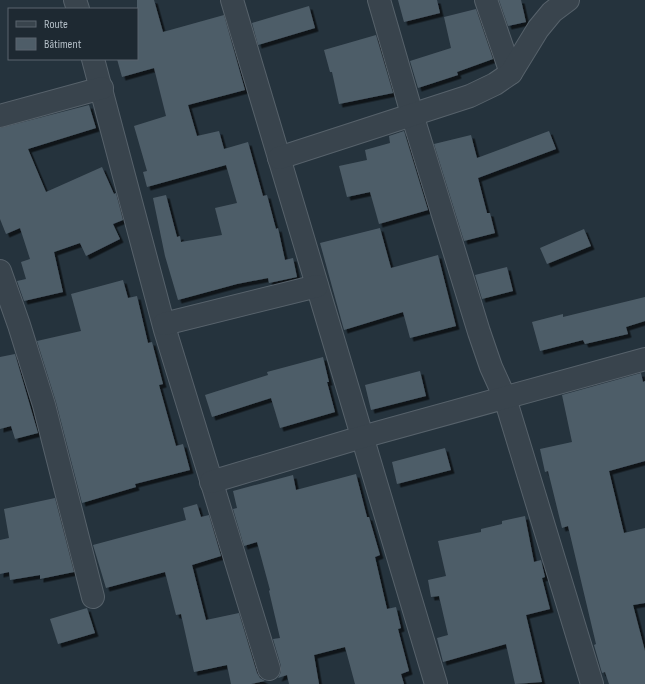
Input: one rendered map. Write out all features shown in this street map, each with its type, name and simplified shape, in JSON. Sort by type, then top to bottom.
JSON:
[{"type":"street","points":[[232,0],[436,684]]},
{"type":"street","points":[[379,0],[412,114],[479,332],[505,398],[592,684]]},
{"type":"street","points":[[486,0],[511,73]]},
{"type":"street","points":[[279,158],[470,96],[495,84],[511,73],[538,29],[552,12],[568,0]]},
{"type":"street","points":[[93,60],[164,324],[269,669]]},
{"type":"street","points":[[0,116],[102,88]]},
{"type":"street","points":[[0,271],[20,326],[44,405],[93,597]]},
{"type":"street","points":[[164,324],[317,286]]},
{"type":"street","points":[[211,482],[362,437],[645,359]]},
{"type":"building","points":[[137,0],[154,0],[163,32],[224,15],[245,90],[188,105],[197,136],[219,131],[224,149],[248,142],[263,196],[267,195],[276,229],[278,228],[285,260],[293,258],[297,277],[269,283],[268,278],[237,284],[178,300],[165,256],[153,198],[166,195],[177,237],[180,236],[181,242],[222,235],[215,208],[237,203],[226,165],[147,187],[143,172],[147,171],[134,126],[166,116],[154,68],[122,77],[117,60],[138,60]]},
{"type":"building","points":[[398,0],[437,0],[440,13],[404,22]]},
{"type":"building","points":[[499,0],[521,0],[526,22],[508,26]]},
{"type":"building","points":[[309,6],[315,28],[258,45],[252,23]]},
{"type":"building","points":[[476,9],[493,59],[457,72],[458,75],[418,88],[410,61],[451,48],[444,17]]},
{"type":"building","points":[[376,35],[393,93],[339,104],[332,72],[330,72],[324,50]]},
{"type":"building","points":[[89,105],[96,128],[28,149],[46,192],[102,167],[114,194],[116,193],[123,220],[113,224],[120,239],[86,256],[80,243],[54,252],[63,292],[24,301],[17,281],[26,279],[21,262],[30,259],[20,228],[6,234],[0,219],[0,128]]},
{"type":"building","points":[[404,131],[428,210],[379,224],[370,192],[347,197],[339,166],[367,160],[365,150],[390,143],[389,136]]},
{"type":"building","points":[[549,131],[556,149],[478,178],[487,213],[490,213],[495,233],[464,241],[434,144],[471,135],[477,158]]},
{"type":"building","points":[[380,228],[391,268],[438,255],[456,326],[410,338],[403,312],[344,330],[320,243]]},
{"type":"building","points":[[584,229],[591,246],[547,264],[540,248]]},
{"type":"building","points":[[507,267],[513,291],[482,299],[475,275]]},
{"type":"building","points":[[123,280],[128,298],[137,296],[148,343],[152,342],[163,384],[159,385],[176,446],[183,444],[190,470],[135,484],[136,487],[82,503],[56,402],[37,341],[81,331],[71,294]]},
{"type":"building","points":[[645,297],[645,321],[626,327],[628,334],[585,344],[583,340],[540,351],[532,322],[563,314],[563,317]]},
{"type":"building","points":[[15,354],[38,433],[15,439],[11,426],[0,429],[0,357]]},
{"type":"building","points":[[323,357],[329,382],[327,382],[335,412],[280,428],[271,398],[212,417],[205,395],[268,375],[267,372]]},
{"type":"building","points":[[420,371],[426,396],[371,410],[365,385]]},
{"type":"building","points":[[641,373],[643,382],[645,381],[645,461],[609,471],[624,533],[645,528],[645,603],[633,605],[645,651],[645,684],[609,684],[605,672],[602,673],[594,645],[596,644],[568,526],[562,528],[548,471],[545,472],[540,449],[572,442],[562,395]]},
{"type":"building","points":[[445,448],[451,470],[397,484],[392,462]]},
{"type":"building","points":[[356,474],[367,517],[369,517],[380,555],[375,557],[387,609],[396,607],[401,628],[398,629],[409,671],[401,674],[404,684],[355,684],[345,647],[314,655],[319,684],[289,684],[287,675],[278,678],[281,672],[281,666],[273,639],[280,638],[270,590],[257,542],[244,546],[233,509],[237,508],[233,491],[293,475],[296,490]]},
{"type":"building","points":[[55,498],[74,572],[40,579],[40,575],[10,580],[9,572],[0,574],[0,540],[9,538],[4,509]]},
{"type":"building","points":[[197,504],[201,517],[209,515],[221,556],[192,565],[206,620],[239,613],[257,673],[260,678],[265,681],[251,684],[231,684],[227,665],[194,672],[181,614],[176,615],[165,572],[106,588],[93,545],[186,520],[183,508]]},
{"type":"building","points":[[525,516],[534,562],[541,560],[545,577],[542,578],[550,609],[526,615],[542,682],[515,684],[506,644],[443,662],[437,638],[448,635],[439,596],[431,597],[428,580],[446,576],[438,541],[481,532],[481,529],[502,524],[502,521]]},
{"type":"building","points":[[87,608],[95,633],[58,644],[50,619]]}]
